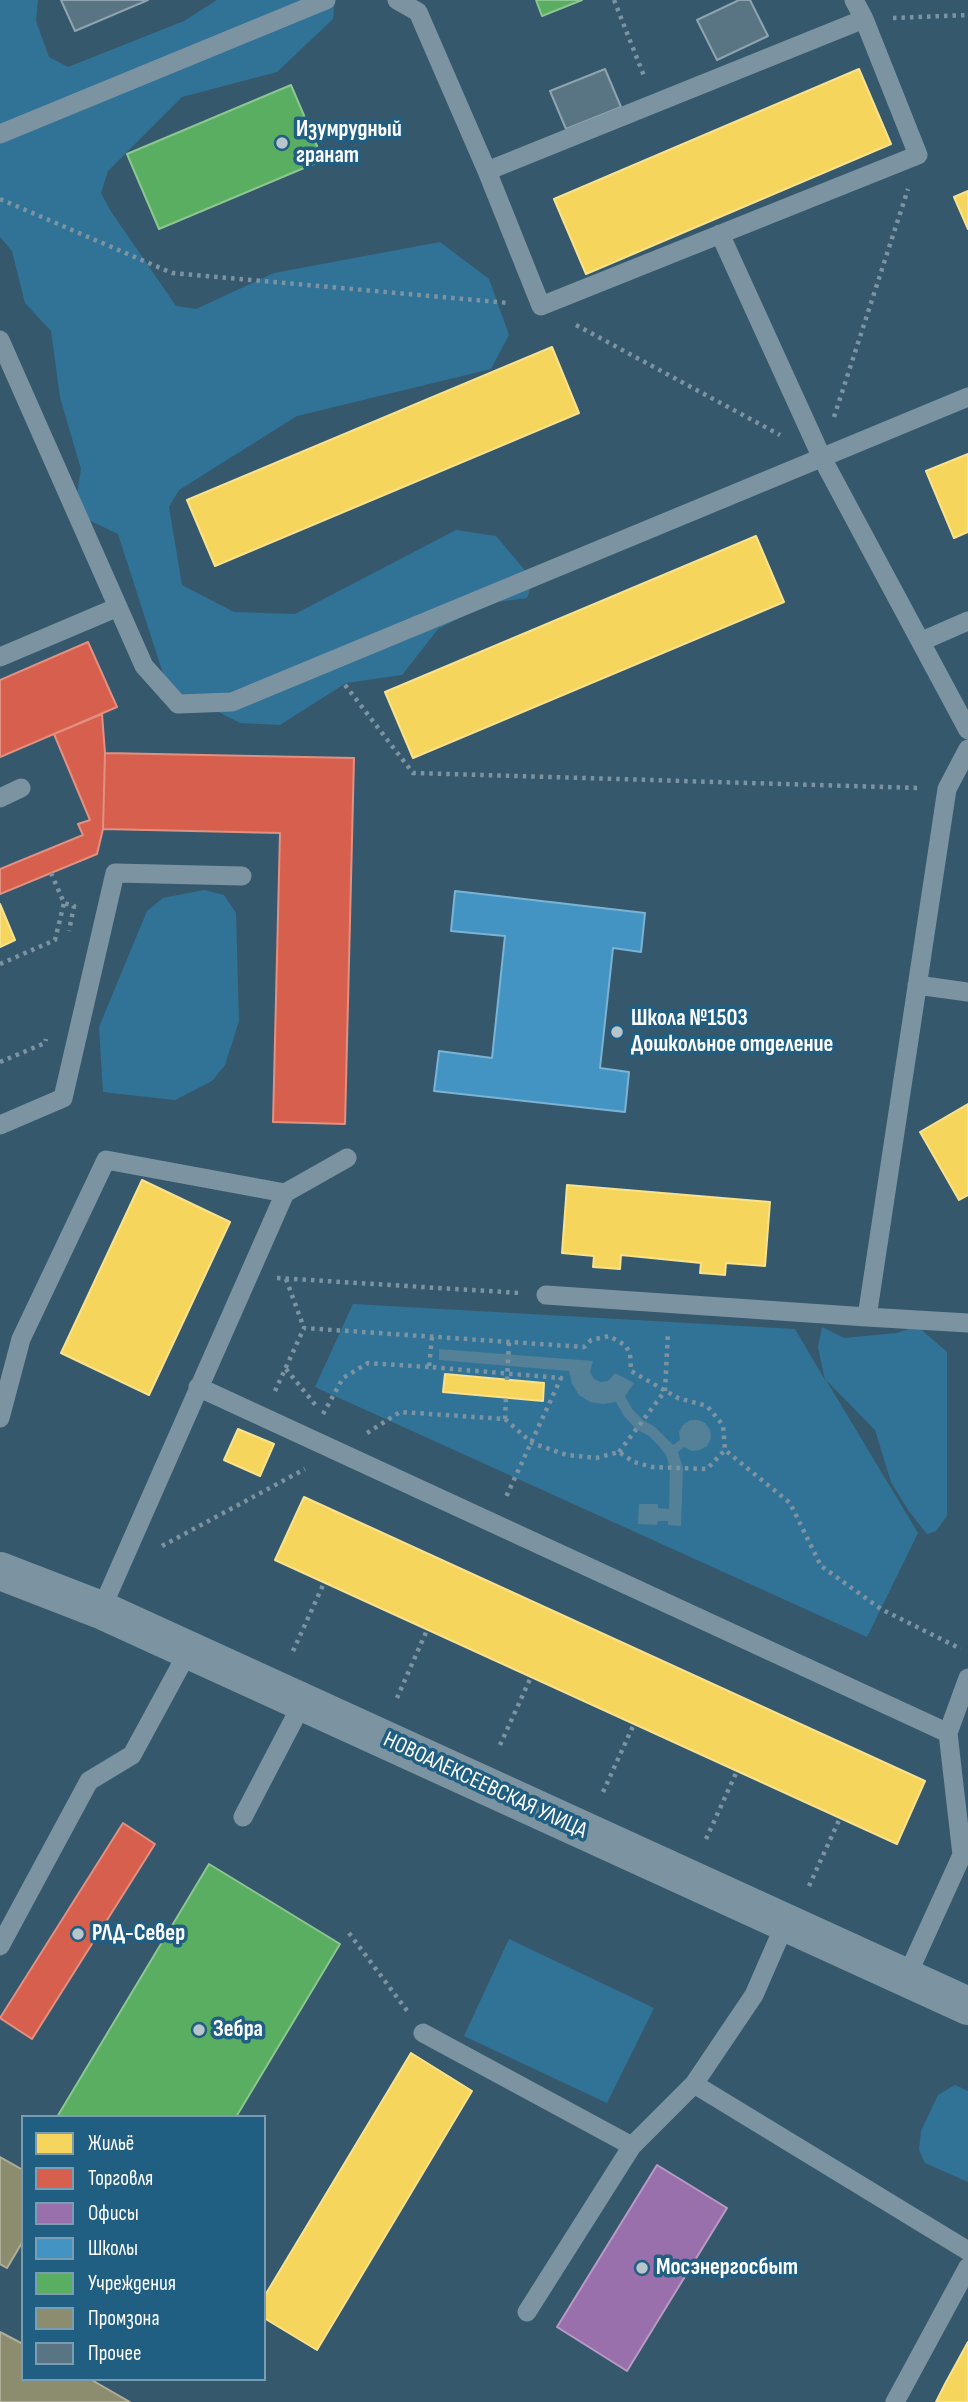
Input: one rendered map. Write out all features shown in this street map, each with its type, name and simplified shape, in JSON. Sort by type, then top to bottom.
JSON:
[{"type":"street","name":"НОВОАЛЕКСЕЕВСКАЯ УЛИЦА","points":[[0,1571],[100,1610],[968,2006]]},
{"type":"lane","points":[[0,134],[326,0]]},
{"type":"lane","points":[[397,0],[418,12],[487,171],[541,306],[919,155],[854,0]]},
{"type":"lane","points":[[487,171],[864,19]]},
{"type":"lane","points":[[720,234],[822,458],[968,730]]},
{"type":"lane","points":[[0,340],[144,666],[178,704],[232,702],[968,397]]},
{"type":"lane","points":[[0,657],[118,607]]},
{"type":"lane","points":[[922,641],[968,621]]},
{"type":"lane","points":[[867,1317],[947,789],[968,749]]},
{"type":"lane","points":[[947,789],[968,780]]},
{"type":"lane","points":[[0,797],[21,789]]},
{"type":"lane","points":[[0,1125],[63,1098],[115,873],[242,876]]},
{"type":"lane","points":[[917,985],[968,992]]},
{"type":"lane","points":[[100,1610],[285,1193],[347,1158]]},
{"type":"lane","points":[[0,1418],[21,1339],[106,1160],[285,1193]]},
{"type":"lane","points":[[546,1295],[968,1324]]},
{"type":"lane","points":[[198,1387],[948,1733]]},
{"type":"lane","points":[[0,1946],[89,1781],[132,1755],[189,1650]]},
{"type":"lane","points":[[906,1978],[962,1855],[948,1733],[968,1678]]},
{"type":"lane","points":[[243,1817],[303,1702]]},
{"type":"lane","points":[[527,2312],[632,2146],[694,2084],[754,1995],[785,1924]]},
{"type":"lane","points":[[423,2033],[632,2146]]},
{"type":"lane","points":[[694,2084],[968,2250]]},
{"type":"lane","points":[[895,2402],[968,2267]]},
{"type":"path","points":[[614,0],[655,103]]},
{"type":"path","points":[[864,19],[968,15]]},
{"type":"path","points":[[0,199],[172,273],[541,306]]},
{"type":"path","points":[[328,662],[413,773],[947,789]]},
{"type":"path","points":[[0,964],[55,940],[64,903],[51,873]]},
{"type":"path","points":[[64,903],[74,906],[68,933]]},
{"type":"path","points":[[0,1062],[45,1042],[48,1029]]},
{"type":"path","points":[[248,1276],[546,1295]]},
{"type":"path","points":[[262,1417],[304,1328],[286,1279]]},
{"type":"path","points":[[117,1571],[337,1452],[400,1412],[505,1419],[532,1443],[567,1455],[596,1458],[619,1452],[665,1391],[670,1304]]},
{"type":"path","points":[[304,1328],[584,1347],[591,1340],[609,1336],[625,1345],[630,1353],[631,1371],[678,1398],[708,1406],[723,1425],[724,1450],[707,1469],[652,1466],[634,1462],[619,1452]]},
{"type":"path","points":[[429,1367],[432,1336]]},
{"type":"path","points":[[508,1377],[509,1342]]},
{"type":"path","points":[[323,1414],[344,1378],[368,1363],[508,1377],[561,1378],[494,1524]]},
{"type":"path","points":[[285,1368],[323,1414],[337,1452]]},
{"type":"path","points":[[505,1419],[506,1398]]},
{"type":"path","points":[[724,1450],[790,1503],[821,1566],[881,1609],[968,1653]]},
{"type":"path","points":[[293,1651],[324,1583]]},
{"type":"path","points":[[397,1698],[427,1629]]},
{"type":"path","points":[[500,1745],[531,1677]]},
{"type":"path","points":[[603,1792],[634,1724]]},
{"type":"path","points":[[706,1839],[737,1771]]},
{"type":"path","points":[[809,1886],[840,1818]]},
{"type":"path","points":[[349,1933],[423,2033]]},
{"type":"shaded area","points":[[0,0],[38,0],[36,21],[49,57],[68,67],[184,21],[217,0],[335,0],[333,19],[277,72],[182,97],[108,171],[101,193],[176,306],[196,309],[274,273],[440,242],[489,279],[509,335],[491,369],[297,416],[179,490],[169,507],[182,585],[234,612],[295,614],[456,530],[496,536],[533,580],[527,598],[489,603],[438,629],[402,675],[346,683],[280,725],[240,723],[167,686],[118,534],[74,513],[81,469],[60,397],[51,331],[25,303],[12,251],[0,237]]},
{"type":"shaded area","points":[[204,890],[224,895],[236,913],[239,1021],[225,1065],[212,1081],[175,1100],[103,1092],[99,1027],[147,911],[163,898]]},
{"type":"shaded area","points":[[353,1304],[795,1329],[825,1380],[818,1347],[822,1327],[844,1338],[897,1333],[917,1326],[947,1352],[947,1516],[936,1531],[927,1534],[891,1482],[875,1430],[826,1380],[918,1533],[867,1637],[315,1387]]},
{"type":"shaded area","points":[[439,1349],[593,1361],[590,1372],[594,1379],[608,1381],[615,1373],[634,1383],[625,1396],[632,1409],[673,1445],[680,1440],[679,1432],[683,1425],[690,1420],[705,1423],[711,1438],[707,1446],[692,1451],[684,1447],[678,1452],[683,1468],[681,1526],[668,1525],[668,1521],[658,1521],[657,1525],[638,1524],[639,1504],[658,1504],[658,1508],[669,1509],[670,1468],[666,1455],[658,1445],[636,1429],[616,1402],[590,1402],[579,1395],[572,1384],[569,1371],[439,1360]]},
{"type":"shaded area","points":[[509,1939],[654,2008],[607,2103],[464,2036]]},
{"type":"shaded area","points":[[955,2085],[968,2091],[968,2182],[925,2163],[919,2150],[921,2131],[938,2095]]},
{"type":"building: Жильё","points":[[859,69],[891,144],[586,274],[554,199]]},
{"type":"building: Жильё","points":[[968,191],[968,229],[954,197]]},
{"type":"building: Жильё","points":[[552,347],[579,413],[215,566],[187,500]]},
{"type":"building: Жильё","points":[[968,454],[968,532],[954,538],[926,471]]},
{"type":"building: Жильё","points":[[756,536],[784,602],[413,758],[385,692]]},
{"type":"building: Жильё","points":[[0,904],[15,940],[0,947]]},
{"type":"building: Жильё","points":[[968,1104],[968,1195],[959,1200],[920,1132]]},
{"type":"building: Жильё","points":[[142,1180],[230,1222],[149,1395],[61,1353]]},
{"type":"building: Жильё","points":[[567,1185],[770,1202],[765,1266],[726,1263],[725,1275],[700,1273],[701,1263],[621,1255],[620,1269],[593,1267],[594,1256],[562,1253]]},
{"type":"building: Жильё","points":[[445,1374],[544,1383],[543,1401],[443,1392]]},
{"type":"building: Жильё","points":[[238,1429],[274,1444],[260,1476],[224,1460]]},
{"type":"building: Жильё","points":[[304,1497],[925,1781],[897,1844],[275,1560]]},
{"type":"building: Жильё","points":[[411,2053],[472,2091],[317,2350],[266,2319],[266,2294]]},
{"type":"building: Жильё","points":[[968,2342],[968,2402],[936,2402],[945,2384]]},
{"type":"building: Торговля","points":[[88,642],[117,707],[0,757],[0,680]]},
{"type":"building: Торговля","points":[[102,714],[105,753],[103,829],[97,854],[0,894],[0,869],[83,835],[78,824],[90,820],[54,734]]},
{"type":"building: Торговля","points":[[105,753],[354,758],[345,1124],[273,1122],[280,833],[103,829]]},
{"type":"building: Торговля","points":[[123,1823],[155,1844],[32,2039],[0,2018]]},
{"type":"building: Офисы","name":"Мосэнергосбыт","points":[[657,2165],[727,2208],[627,2371],[557,2327]]},
{"type":"building: Школы","points":[[455,891],[645,913],[641,952],[613,948],[600,1068],[629,1072],[625,1112],[434,1091],[439,1051],[492,1058],[505,936],[451,931]]},
{"type":"building: Учреждения","points":[[536,0],[582,0],[542,16]]},
{"type":"building: Учреждения","points":[[291,85],[323,160],[159,229],[127,154]]},
{"type":"building: Учреждения","name":"Зебра","points":[[209,1864],[340,1944],[237,2115],[58,2115]]},
{"type":"building: Промзона","points":[[0,2157],[21,2169],[21,2244],[7,2268],[0,2264]]},
{"type":"building: Промзона","points":[[0,2332],[21,2343],[21,2381],[93,2381],[130,2402],[0,2402]]},
{"type":"building: Прочее","points":[[61,0],[148,0],[75,31]]},
{"type":"building: Прочее","points":[[739,0],[750,0],[768,36],[717,60],[697,20]]},
{"type":"building: Прочее","points":[[605,69],[621,107],[566,129],[550,91]]},
{"type":"place","name":"Изумрудный гранат","points":[[282,143]]},
{"type":"place","name":"Школа №1503 Дошкольное отделение","points":[[617,1032]]},
{"type":"place","name":"РЛД-Север","points":[[78,1934]]},
{"type":"place","name":"Зебра","points":[[199,2030]]},
{"type":"place","name":"Мосэнергосбыт","points":[[642,2268]]}]
